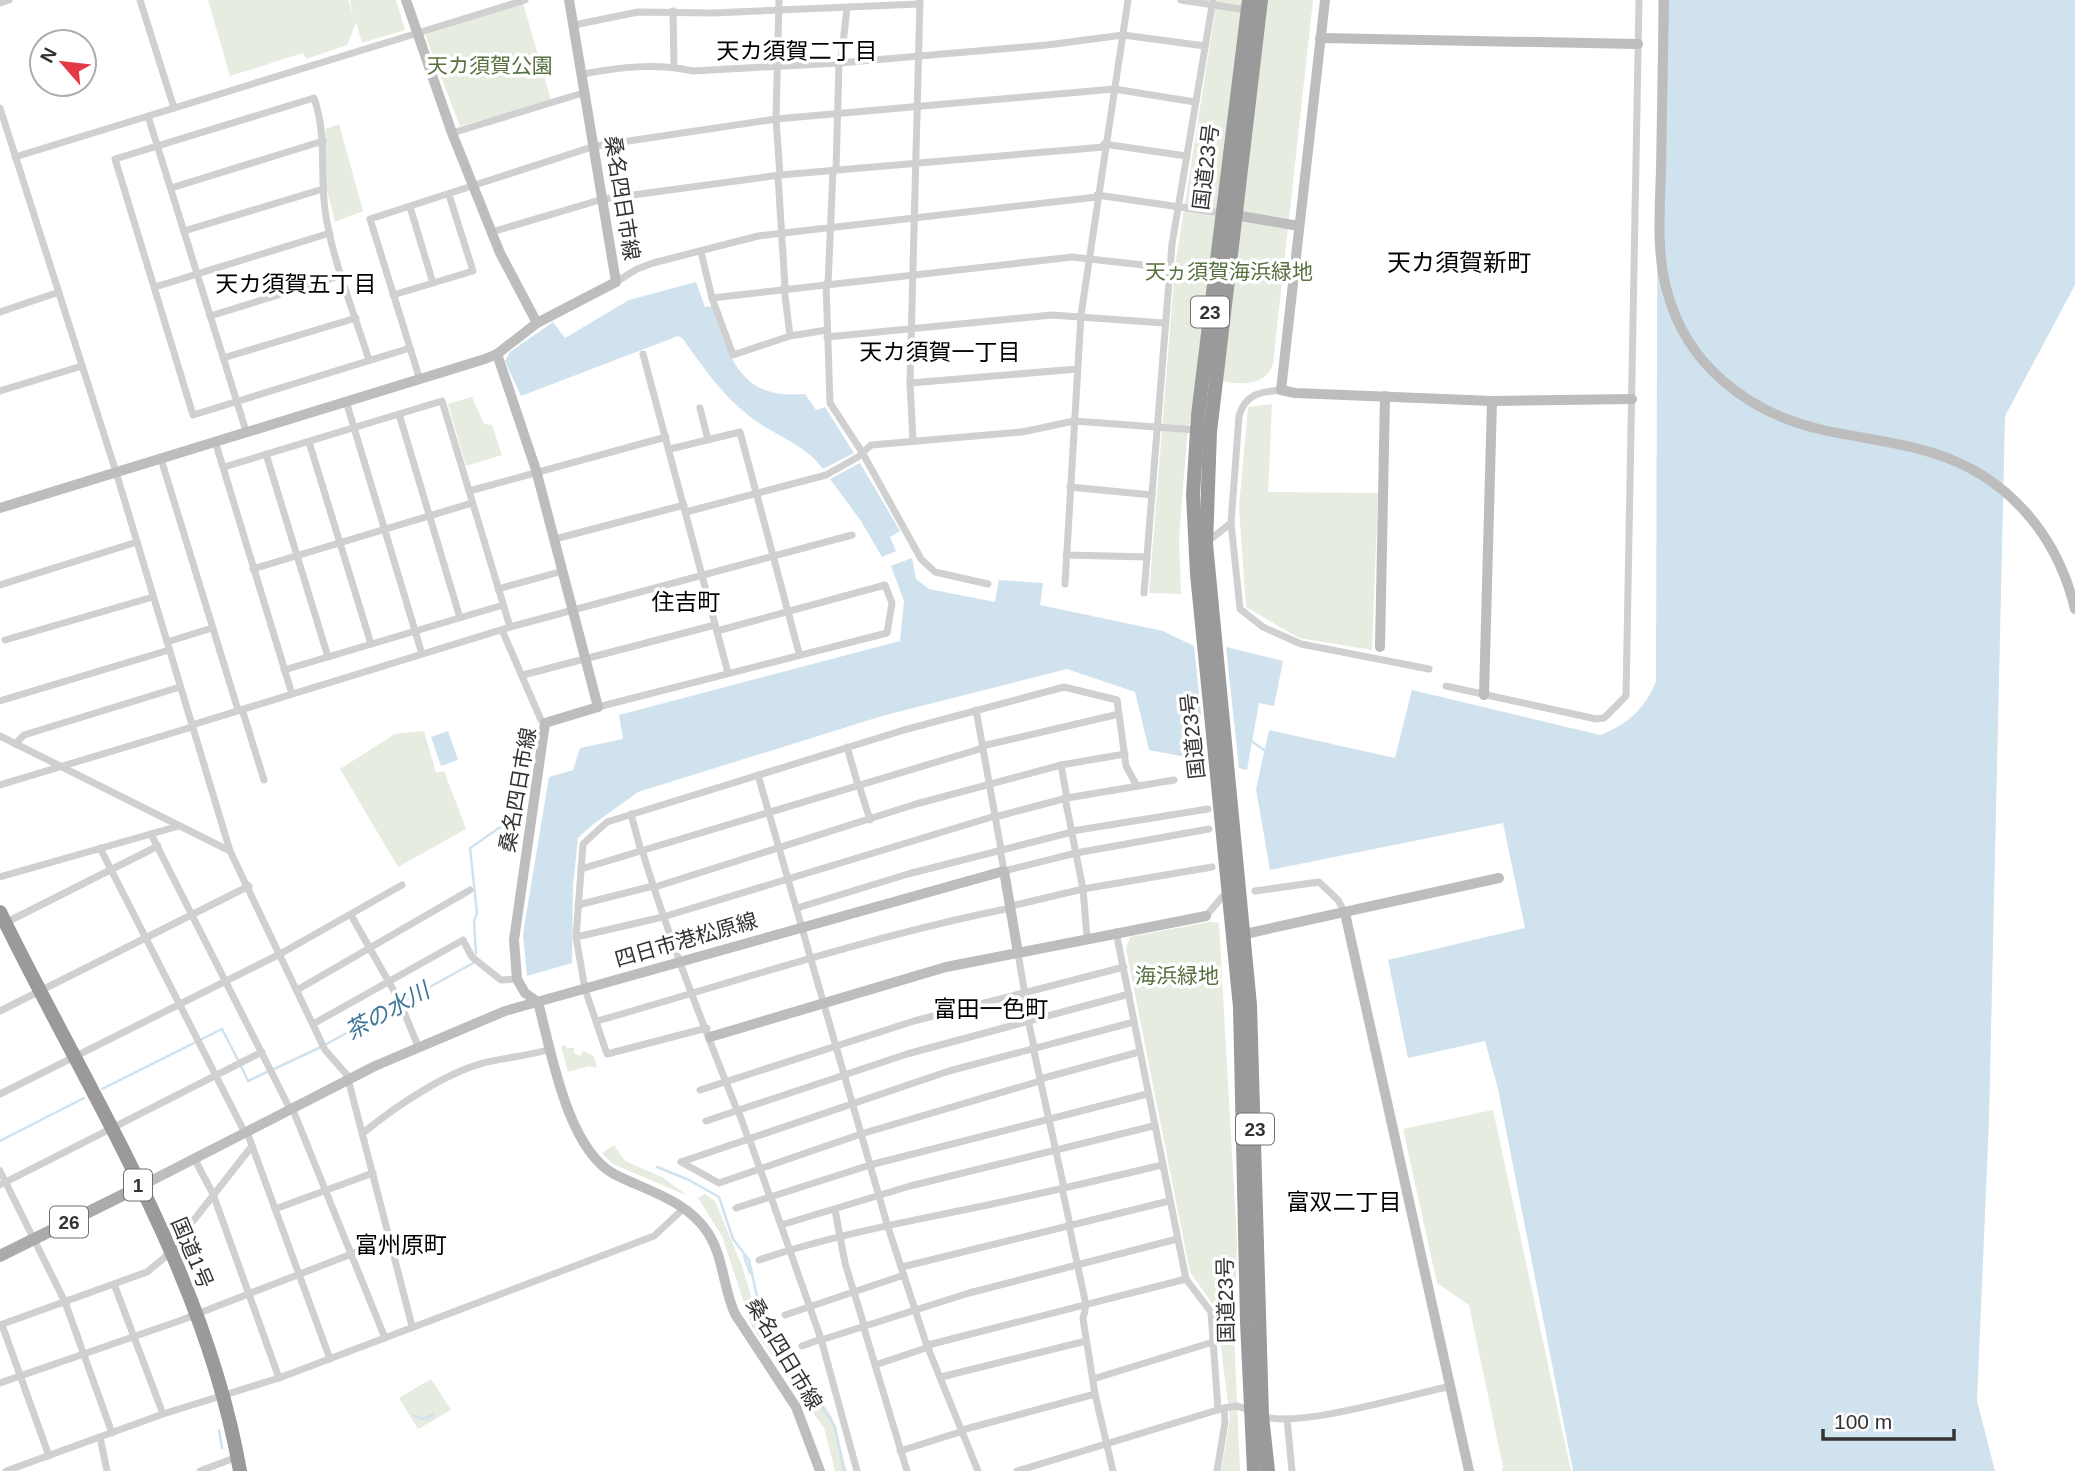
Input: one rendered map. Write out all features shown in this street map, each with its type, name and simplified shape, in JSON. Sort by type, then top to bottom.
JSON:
[{"type":"highway","name":"国道23号","points":[[1229,214],[1261,0]]},
{"type":"highway","name":"国道23号","points":[[1249,5],[1194,532],[1208,626],[1224,789],[1240,1007],[1256,1413],[1268,1471]]},
{"type":"highway","name":"国道23号","points":[[1203,431],[1208,626]]},
{"type":"highway","name":"国道23号","points":[[1224,789],[1245,934],[1254,1083],[1254,1471]]},
{"type":"highway","name":"国道1号","points":[[2,920],[74,1055],[170,1250],[223,1395],[238,1464]]},
{"type":"main road","name":"26","points":[[0,1256],[139,1187]]},
{"type":"street","points":[[0,3],[9,0]]},
{"type":"street","points":[[140,0],[174,108]]},
{"type":"street","points":[[406,0],[452,133],[492,232],[537,323]]},
{"type":"street","points":[[15,157],[525,0]]},
{"type":"street","name":"桑名四日市線","points":[[0,508],[497,354],[537,323],[616,282],[569,0]]},
{"type":"street","points":[[779,0],[776,119],[781,233],[790,336]]},
{"type":"street","points":[[574,25],[638,12],[713,13],[929,0]]},
{"type":"street","points":[[1065,584],[1077,369],[1087,257],[1128,0]]},
{"type":"street","points":[[1181,0],[1249,5]]},
{"type":"street","points":[[1281,390],[1325,0]]},
{"type":"street","points":[[1446,687],[1596,719],[1604,718],[1626,696],[1639,0]]},
{"type":"street","points":[[1664,0],[1662,264],[1673,310],[1701,359],[1733,391],[1771,413],[1820,429],[1932,453],[1989,479],[2022,508],[2050,543],[2069,586],[2075,609]]},
{"type":"street","points":[[914,441],[910,383],[920,2]]},
{"type":"street","points":[[1144,593],[1169,268],[1212,3]]},
{"type":"street","points":[[848,5],[836,114],[827,284],[830,402],[926,565],[942,575],[988,584]]},
{"type":"street","points":[[673,11],[674,66]]},
{"type":"street","points":[[583,74],[630,65],[674,66],[693,71],[840,62],[1123,35],[1205,47]]},
{"type":"street","points":[[1320,38],[1638,44]]},
{"type":"street","points":[[420,380],[370,219],[594,146],[776,119],[1114,89],[1195,102]]},
{"type":"street","points":[[452,133],[586,92]]},
{"type":"street","points":[[369,360],[330,233],[323,188],[323,141],[314,98],[115,159],[193,415],[410,348]]},
{"type":"street","points":[[0,108],[4,132],[15,157],[116,472],[230,851],[323,1046],[349,1081],[412,1326]]},
{"type":"street","points":[[149,116],[246,431]]},
{"type":"street","points":[[171,188],[323,141]]},
{"type":"street","points":[[492,232],[603,199],[779,176],[1104,145],[1186,156]]},
{"type":"street","points":[[184,231],[323,188]]},
{"type":"street","points":[[393,295],[472,271],[449,195]]},
{"type":"street","points":[[616,282],[637,269],[701,252],[705,248],[781,233],[1097,196],[1299,226]]},
{"type":"street","points":[[410,207],[433,283]]},
{"type":"street","points":[[155,287],[330,233]]},
{"type":"street","points":[[701,252],[712,298],[733,355],[790,336],[911,328],[1015,317],[1081,315],[1164,323]]},
{"type":"street","points":[[712,298],[785,287],[1087,257],[1169,268]]},
{"type":"street","points":[[210,316],[343,275]]},
{"type":"street","points":[[0,312],[59,292]]},
{"type":"street","points":[[223,358],[356,318]]},
{"type":"street","points":[[497,354],[536,470],[574,610],[586,659],[598,707],[799,653],[887,633],[892,603],[885,584],[788,612],[716,628],[586,659],[523,675]]},
{"type":"street","points":[[643,354],[728,673]]},
{"type":"street","points":[[0,391],[82,366]]},
{"type":"street","points":[[910,383],[1077,369]]},
{"type":"street","points":[[1429,669],[1301,644],[1263,627],[1240,609],[1231,523],[1241,407],[1255,393],[1281,390],[1492,401],[1632,399]]},
{"type":"street","points":[[1380,648],[1385,396]]},
{"type":"street","points":[[346,401],[422,654]]},
{"type":"street","points":[[223,467],[442,401],[503,605],[506,628],[541,720],[545,723]]},
{"type":"street","points":[[1484,695],[1492,401]]},
{"type":"street","points":[[699,408],[708,440]]},
{"type":"street","points":[[399,414],[460,618]]},
{"type":"street","points":[[555,539],[756,493],[829,472],[860,455],[871,445],[1022,432],[1074,421],[1203,431]]},
{"type":"street","points":[[670,449],[740,432],[799,653]]},
{"type":"street","points":[[469,491],[536,470],[666,437]]},
{"type":"street","points":[[215,441],[292,694]]},
{"type":"street","points":[[309,442],[371,644]]},
{"type":"street","points":[[266,454],[328,657]]},
{"type":"street","points":[[161,459],[212,628],[264,780]]},
{"type":"street","points":[[1070,486],[1152,495]]},
{"type":"street","points":[[253,569],[472,503]]},
{"type":"street","points":[[1206,544],[1231,523]]},
{"type":"street","points":[[0,785],[506,628],[852,535]]},
{"type":"street","points":[[0,585],[137,542]]},
{"type":"street","points":[[1066,555],[1147,558]]},
{"type":"street","points":[[498,589],[563,571]]},
{"type":"street","points":[[5,640],[153,597]]},
{"type":"street","points":[[284,670],[503,605]]},
{"type":"street","points":[[0,701],[168,646],[212,628]]},
{"type":"street","points":[[15,744],[24,736],[180,687]]},
{"type":"street","points":[[1136,786],[1126,766],[1117,700],[1064,687],[847,747],[607,822],[583,844],[576,937],[584,990],[607,1054],[708,1032],[946,967],[1087,937],[1206,916],[1222,897]]},
{"type":"street","name":"桑名四日市線","points":[[598,707],[545,723],[515,924],[517,979],[525,993],[540,1001],[569,1116],[593,1156],[613,1173],[684,1209],[703,1227],[714,1244],[735,1314],[800,1415],[820,1471]]},
{"type":"street","points":[[976,710],[1033,1047],[1086,1305],[1083,1319],[1095,1394],[1113,1471]]},
{"type":"street","points":[[581,869],[982,747],[1119,714]]},
{"type":"street","points":[[0,736],[230,851]]},
{"type":"street","points":[[847,747],[870,820]]},
{"type":"street","points":[[578,905],[654,887],[989,784],[1061,765],[1125,754]]},
{"type":"street","points":[[1061,765],[1083,889],[1087,937]]},
{"type":"street","points":[[758,775],[887,1224],[928,1346],[978,1471]]},
{"type":"street","points":[[576,937],[663,917],[1066,798],[1174,780]]},
{"type":"street","points":[[797,908],[1001,849],[1072,832],[1208,809]]},
{"type":"street","points":[[631,814],[663,917],[683,963],[821,1339],[857,1471]]},
{"type":"street","points":[[0,877],[179,826]]},
{"type":"street","points":[[1004,871],[1076,853],[1209,829]]},
{"type":"street","points":[[151,834],[292,1111],[385,1338]]},
{"type":"street","points":[[2,920],[158,846]]},
{"type":"street","points":[[100,848],[252,1146],[330,1359]]},
{"type":"street","points":[[597,1021],[921,927],[1083,889],[1212,867]]},
{"type":"street","name":"四日市港松原線","points":[[139,1187],[418,1046],[493,1016],[683,963],[802,926],[1004,871]]},
{"type":"street","points":[[1245,934],[1499,878]]},
{"type":"street","points":[[1255,891],[1319,882],[1338,900],[1345,913],[1469,1471]]},
{"type":"street","points":[[0,1094],[280,954],[402,885]]},
{"type":"street","points":[[0,1012],[248,886]]},
{"type":"street","points":[[297,990],[470,890]]},
{"type":"street","points":[[351,915],[400,1004],[418,1046]]},
{"type":"street","points":[[1116,932],[1185,1279],[1211,1312],[1221,1409],[1225,1422],[1217,1471]]},
{"type":"street","points":[[313,1024],[463,940],[472,957],[501,980],[517,979]]},
{"type":"street","points":[[700,1090],[835,1046],[1024,992],[1124,967]]},
{"type":"street","points":[[706,1121],[844,1075],[1029,1020],[1129,994]]},
{"type":"street","points":[[1134,1022],[949,1071],[681,1162],[719,1183],[861,1134],[1139,1052]]},
{"type":"street","points":[[363,1133],[443,1080],[490,1061],[523,1057],[551,1049]]},
{"type":"street","points":[[3,1184],[262,1052]]},
{"type":"street","points":[[736,1208],[870,1165],[1048,1117],[1147,1094]]},
{"type":"street","points":[[781,1225],[879,1195],[1055,1148],[1153,1126]]},
{"type":"street","points":[[49,1456],[1,1325],[147,1272],[170,1250],[252,1146]]},
{"type":"street","points":[[194,1158],[213,1194],[279,1378]]},
{"type":"street","points":[[759,1259],[887,1224],[1162,1165]]},
{"type":"street","points":[[0,1171],[3,1184],[35,1239],[65,1302],[111,1433]]},
{"type":"street","points":[[275,1209],[373,1173]]},
{"type":"street","points":[[785,1315],[903,1271],[1069,1225],[1169,1201]]},
{"type":"street","points":[[6,1471],[163,1414],[279,1378],[654,1236],[684,1209]]},
{"type":"street","points":[[835,1210],[853,1291],[907,1471]]},
{"type":"street","points":[[0,1384],[390,1239]]},
{"type":"street","points":[[802,1346],[915,1309],[1177,1239]]},
{"type":"street","points":[[875,1365],[928,1346],[1185,1279]]},
{"type":"street","points":[[114,1284],[163,1414]]},
{"type":"street","points":[[941,1377],[1086,1341]]},
{"type":"street","points":[[1093,1378],[1213,1342]]},
{"type":"street","points":[[1017,1471],[1221,1409],[1237,1406],[1287,1419],[1451,1386]]},
{"type":"street","points":[[900,1451],[963,1430],[1095,1394]]},
{"type":"street","points":[[1287,1419],[1292,1471]]},
{"type":"street","points":[[100,1437],[107,1471]]},
{"type":"street","points":[[200,1471],[238,1464]]},
{"type":"green space","points":[[208,0],[348,0],[353,14],[350,0],[396,0],[405,30],[362,43],[356,22],[347,45],[306,59],[303,53],[230,76]]},
{"type":"green space","name":"天ヵ須賀海浜緑地","points":[[1217,0],[1313,0],[1273,364],[1268,373],[1251,382],[1229,383],[1197,377],[1187,439],[1179,538],[1181,594],[1149,593],[1175,266]]},
{"type":"green space","name":"天カ須賀公園","points":[[523,3],[551,100],[460,126],[425,35]]},
{"type":"green space","points":[[339,124],[363,211],[335,222],[326,186],[325,129]]},
{"type":"green space","points":[[472,397],[484,424],[492,425],[502,455],[466,466],[448,404]]},
{"type":"green space","points":[[1272,404],[1268,492],[1378,493],[1372,650],[1299,638],[1246,607],[1239,507],[1248,407]]},
{"type":"green space","points":[[424,731],[436,773],[444,771],[466,829],[398,867],[340,769],[395,734]]},
{"type":"green space","name":"海浜緑地","points":[[1209,922],[1219,923],[1237,1242],[1234,1332],[1240,1471],[1221,1471],[1230,1419],[1216,1309],[1190,1272],[1126,949],[1130,937]]},
{"type":"green space","points":[[565,1045],[567,1048],[574,1048],[574,1053],[580,1056],[584,1051],[594,1056],[597,1068],[589,1066],[568,1072],[561,1046]]},
{"type":"green space","points":[[1493,1110],[1571,1471],[1501,1471],[1503,1467],[1469,1305],[1437,1283],[1403,1129]]},
{"type":"green space","points":[[614,1145],[625,1161],[662,1177],[688,1196],[613,1164],[602,1153]]},
{"type":"green space","points":[[705,1194],[715,1201],[742,1266],[754,1306],[771,1337],[796,1361],[832,1417],[847,1471],[835,1471],[824,1428],[752,1327],[722,1236],[698,1198]]},
{"type":"green space","points":[[431,1379],[451,1410],[418,1429],[399,1398]]},
{"type":"water","points":[[1658,0],[2075,0],[2075,285],[2005,416],[1989,1120],[1977,1401],[1995,1471],[1573,1471],[1498,1089],[1485,1041],[1408,1058],[1388,960],[1525,928],[1503,823],[1270,870],[1256,789],[1269,730],[1395,758],[1412,690],[1600,735],[1627,721],[1652,691],[1656,681]]},
{"type":"water","points":[[696,282],[705,307],[712,306],[732,359],[741,372],[752,383],[766,390],[783,394],[805,394],[816,410],[825,407],[854,453],[823,469],[798,446],[758,423],[739,408],[678,336],[521,396],[505,361],[510,352],[553,322],[565,338],[629,300]]},
{"type":"water","points":[[860,463],[900,531],[890,537],[896,551],[882,557],[861,521],[830,479]]},
{"type":"water","points":[[912,558],[916,579],[929,589],[995,602],[999,580],[1043,583],[1040,605],[1163,631],[1194,646],[1206,761],[1149,750],[1135,692],[1067,669],[882,716],[638,792],[578,838],[573,886],[572,963],[527,976],[523,934],[549,777],[573,770],[580,748],[623,739],[619,715],[900,641],[904,601],[891,566]]},
{"type":"water","points":[[1226,647],[1283,661],[1274,706],[1259,703],[1247,770],[1239,768]]},
{"type":"water","points":[[448,731],[458,760],[441,766],[431,737]]},
{"type":"waterway","points":[[1250,740],[1264,750]]},
{"type":"waterway","points":[[476,954],[474,921],[477,913],[470,848],[502,826],[522,821]]},
{"type":"waterway","name":"茶の水川","points":[[274,1069],[323,1046],[475,962]]},
{"type":"waterway","points":[[200,1040],[222,1029],[238,1060]]},
{"type":"waterway","points":[[102,1089],[194,1043]]},
{"type":"waterway","points":[[241,1066],[248,1081],[267,1072]]},
{"type":"waterway","points":[[0,1141],[84,1098]]},
{"type":"waterway","points":[[657,1167],[689,1180],[719,1197],[733,1239],[749,1260],[758,1301],[777,1334],[799,1359],[812,1391],[835,1427],[844,1471]]},
{"type":"waterway","points":[[744,1256],[750,1273]]},
{"type":"waterway","points":[[414,1416],[423,1419],[433,1415]]},
{"type":"waterway","points":[[219,1430],[222,1448]]},
{"type":"district","name":"天カ須賀二丁目","points":[[797,51]]},
{"type":"district","name":"天カ須賀新町","points":[[1459,263]]},
{"type":"district","name":"天カ須賀五丁目","points":[[296,284]]},
{"type":"district","name":"天カ須賀一丁目","points":[[940,352]]},
{"type":"district","name":"住吉町","points":[[686,602]]},
{"type":"district","name":"富田一色町","points":[[991,1009]]},
{"type":"district","name":"富双二丁目","points":[[1344,1202]]},
{"type":"district","name":"富州原町","points":[[401,1245]]}]
